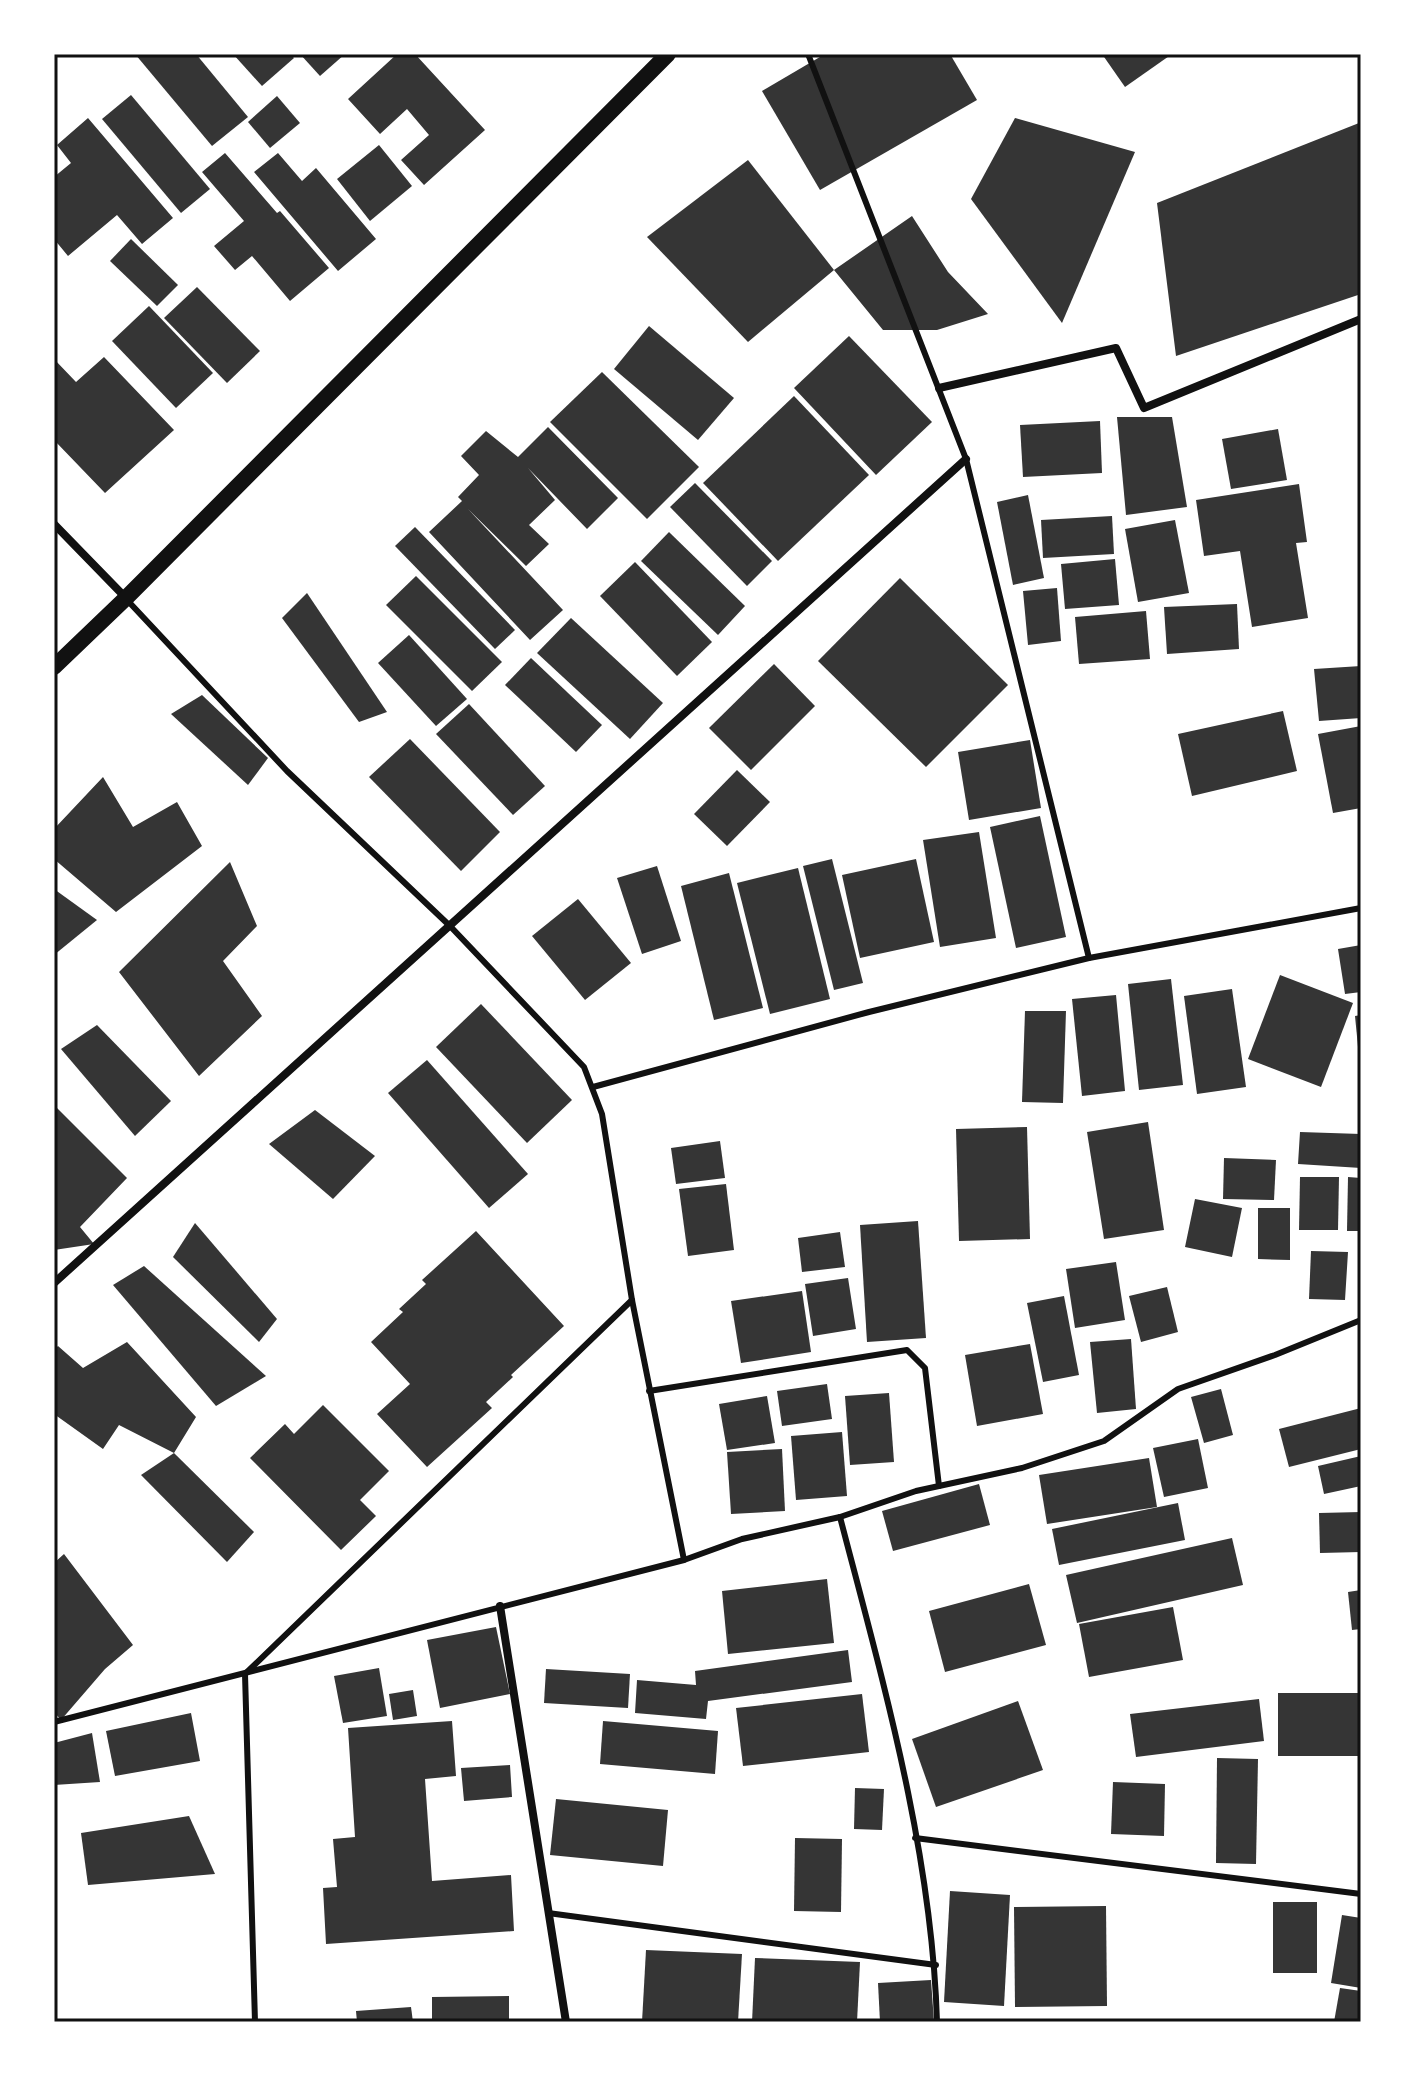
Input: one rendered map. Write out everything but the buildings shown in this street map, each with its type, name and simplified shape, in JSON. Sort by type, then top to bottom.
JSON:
[{"type":"main road","points":[[54,667],[668,54]]},
{"type":"street","points":[[939,388],[1116,348],[1144,408],[1361,319]]},
{"type":"street","points":[[54,1283],[966,459]]},
{"type":"street","points":[[54,524],[126,598]]},
{"type":"street","points":[[500,1606],[566,2022]]},
{"type":"lane","points":[[808,54],[966,459],[1089,958]]},
{"type":"lane","points":[[126,598],[287,771],[450,926],[584,1067],[602,1114],[632,1300],[684,1560]]},
{"type":"lane","points":[[593,1087],[869,1012],[1089,958],[1361,908]]},
{"type":"lane","points":[[255,2022],[245,1674],[632,1300]]},
{"type":"lane","points":[[54,1722],[684,1560],[742,1539],[840,1517],[916,1491],[1022,1468],[1104,1441],[1178,1389],[1275,1355],[1361,1320]]},
{"type":"lane","points":[[649,1391],[907,1350],[925,1368],[939,1486]]},
{"type":"lane","points":[[840,1517],[890,1708],[915,1838],[936,1965],[937,2022]]},
{"type":"lane","points":[[915,1838],[1361,1894]]},
{"type":"lane","points":[[548,1913],[936,1965]]}]
